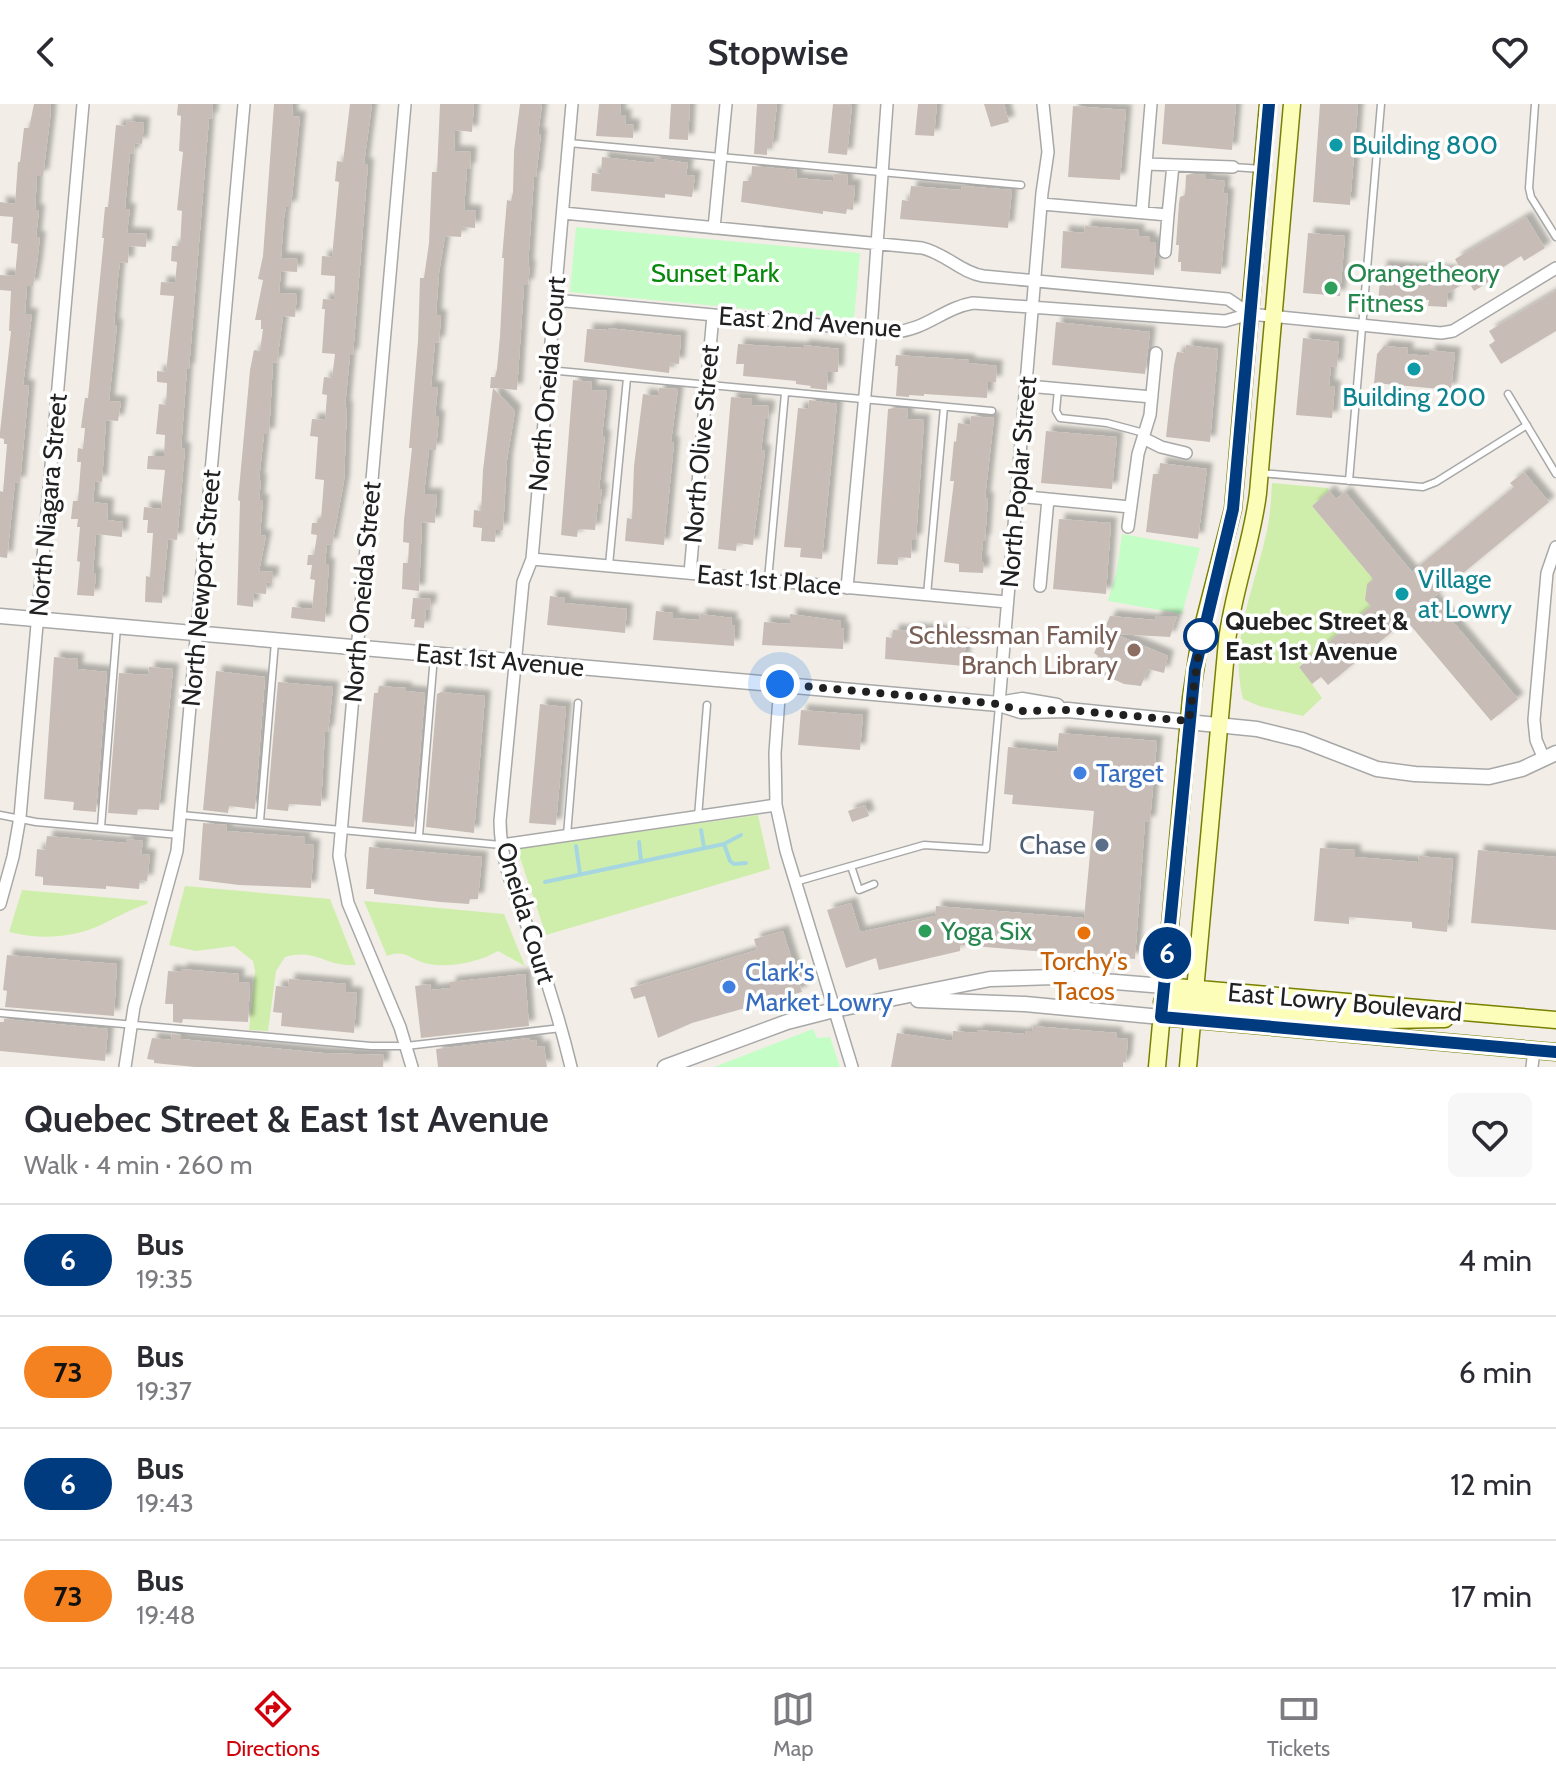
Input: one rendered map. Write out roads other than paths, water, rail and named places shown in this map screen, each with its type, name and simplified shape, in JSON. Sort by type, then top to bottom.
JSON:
[{"type":"main road","points":[[1157,1067],[1189,721],[1200,638],[1233,509],[1268,104]]},
{"type":"main road","points":[[1188,1067],[1229,623],[1250,544],[1260,473],[1292,104]]},
{"type":"main road","name":"East Lowry Boulevard","points":[[1162,1002],[1556,1020]]},
{"type":"main road","name":"East Lowry Boulevard","points":[[1162,1002],[1533,1058],[1556,1052]]},
{"type":"street","name":"North Niagara Street","points":[[0,904],[20,817],[83,104]]},
{"type":"street","name":"North Newport Street","points":[[125,1067],[130,1026],[172,877],[179,835],[244,104]]},
{"type":"street","name":"North Oneida Street","points":[[405,104],[340,829],[340,870],[348,903],[412,1067]]},
{"type":"street","name":"North Oneida Court","points":[[515,662],[523,582],[532,559],[572,104]]},
{"type":"street","points":[[714,228],[726,104]]},
{"type":"street","points":[[847,588],[871,330],[887,104]]},
{"type":"street","points":[[1036,283],[1048,152],[1043,104]]},
{"type":"street","points":[[1142,212],[1151,104]]},
{"type":"street","points":[[1146,164],[1233,167]]},
{"type":"street","points":[[1165,252],[1173,165]]},
{"type":"street","points":[[1042,204],[1168,215]]},
{"type":"street","name":"East 2nd Avenue","points":[[563,213],[932,250],[976,275],[1228,299],[1250,314]]},
{"type":"street","name":"East 2nd Avenue","points":[[555,300],[871,330],[913,330],[951,309],[973,303],[1225,321],[1250,314],[1449,332],[1556,268]]},
{"type":"street","name":"North Poplar Street","points":[[999,704],[1036,283]]},
{"type":"street","name":"North Olive Street","points":[[690,573],[713,315]]},
{"type":"street","points":[[1128,527],[1138,454],[1152,397],[1156,353]]},
{"type":"street","points":[[1027,386],[1152,397]]},
{"type":"street","points":[[1144,435],[1161,447],[1186,453]]},
{"type":"street","points":[[1017,496],[1130,507]]},
{"type":"street","points":[[1040,586],[1048,499]]},
{"type":"street","points":[[1550,756],[1536,740],[1534,720],[1547,573],[1556,547]]},
{"type":"street","name":"East 1st Place","points":[[532,559],[1007,602]]},
{"type":"street","name":"East 1st Avenue","points":[[0,616],[999,704],[1021,711],[1068,710],[1189,721],[1273,731],[1360,764],[1403,773],[1489,777],[1522,769],[1550,756]]},
{"type":"street","name":"Oneida Court","points":[[515,662],[501,809],[501,845],[506,869],[561,1028],[571,1067]]},
{"type":"street","points":[[780,684],[775,753],[776,805],[795,882],[852,1067]]},
{"type":"street","points":[[501,845],[776,805]]},
{"type":"street","name":"East Lowry Boulevard","points":[[665,1067],[690,1063],[757,1032],[834,1010],[1009,977],[1073,978],[1162,1002]]},
{"type":"street","name":"East Lowry Boulevard","points":[[897,999],[1014,1003],[1162,1002]]},
{"type":"lane","points":[[1349,481],[1381,104]]},
{"type":"lane","points":[[1535,104],[1529,188],[1531,197],[1556,237]]},
{"type":"lane","points":[[569,143],[1021,185]]},
{"type":"lane","points":[[1233,167],[1263,169]]},
{"type":"lane","points":[[548,370],[992,411]]},
{"type":"lane","points":[[609,566],[627,378]]},
{"type":"lane","points":[[1058,389],[1056,411],[1060,418],[1107,423],[1144,435]]},
{"type":"lane","points":[[768,580],[785,393]]},
{"type":"lane","points":[[1508,394],[1556,474]]},
{"type":"lane","points":[[927,595],[944,407]]},
{"type":"lane","points":[[1260,473],[1419,487],[1428,485],[1527,425]]},
{"type":"lane","points":[[101,827],[117,626]]},
{"type":"lane","points":[[260,821],[275,640]]},
{"type":"lane","points":[[419,836],[434,654]]},
{"type":"lane","points":[[567,835],[578,703]]},
{"type":"lane","points":[[795,882],[924,845],[986,849],[999,704]]},
{"type":"lane","points":[[698,817],[707,705]]},
{"type":"lane","points":[[0,815],[36,822],[179,835]]},
{"type":"lane","points":[[181,815],[501,845]]},
{"type":"lane","points":[[851,866],[859,890],[874,884]]},
{"type":"lane","points":[[0,1013],[371,1046],[406,1046],[561,1028]]},
{"type":"waterway","points":[[701,830],[704,847]]},
{"type":"waterway","points":[[545,882],[724,844],[741,835]]},
{"type":"waterway","points":[[639,842],[641,861]]},
{"type":"waterway","points":[[724,844],[730,861],[734,864],[746,863]]},
{"type":"waterway","points":[[576,846],[580,874]]},
{"type":"place","name":"Building 800","points":[[1336,145]]},
{"type":"place","name":"Orangetheory Fitness","points":[[1331,288]]},
{"type":"place","name":"Building 200","points":[[1414,369]]},
{"type":"place","name":"Village at Lowry","points":[[1402,594]]},
{"type":"place","name":"Quebec Street & East 1st Avenue","points":[[1201,636]]},
{"type":"place","name":"Schlessman Family Branch Library","points":[[1134,650]]},
{"type":"place","name":"Target","points":[[1080,773]]},
{"type":"place","name":"Chase","points":[[1102,845]]},
{"type":"place","name":"Yoga Six","points":[[925,931]]},
{"type":"place","name":"Torchy's Tacos","points":[[1084,933]]},
{"type":"place","name":"Clark's Market Lowry","points":[[729,987]]},
{"type":"park label","name":"Sunset Park","points":[[715,273]]}]
